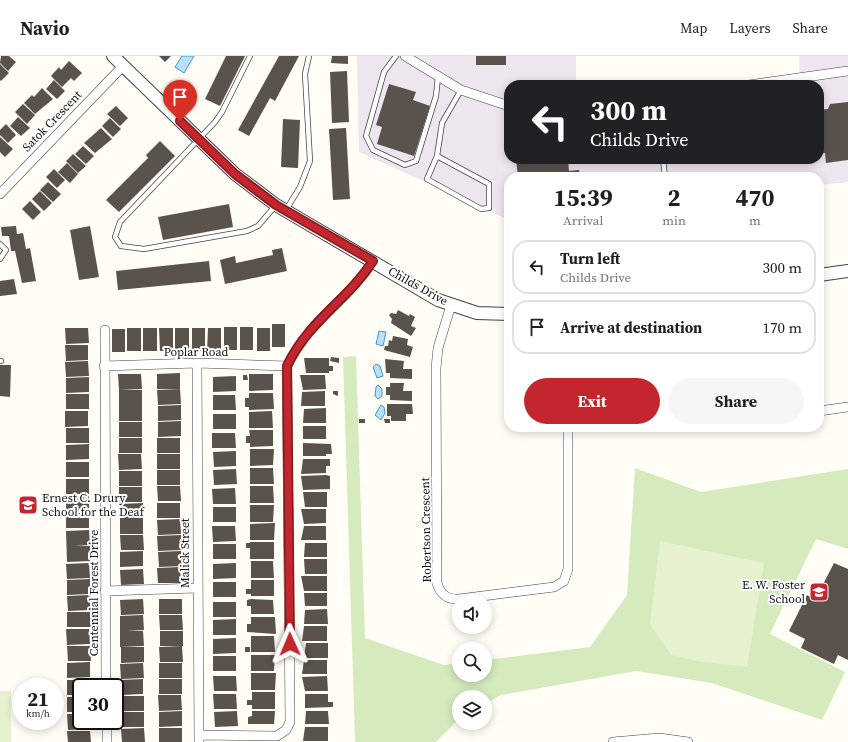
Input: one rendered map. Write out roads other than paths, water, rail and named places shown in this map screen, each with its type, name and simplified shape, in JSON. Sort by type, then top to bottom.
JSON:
[{"type":"street","name":"Childs Drive","points":[[112,56],[235,174],[281,208],[373,261],[433,298],[477,313],[504,314]]},
{"type":"street","points":[[405,56],[461,90],[504,104]]},
{"type":"street","name":"Satok Crescent","points":[[0,194],[123,66]]},
{"type":"street","points":[[784,80],[848,71]]},
{"type":"street","points":[[199,739],[277,736],[286,730],[290,722],[287,366],[304,337],[365,274],[373,261]]},
{"type":"street","points":[[824,274],[848,271]]},
{"type":"street","name":"Robertson Crescent","points":[[451,305],[438,348],[436,368],[437,583],[439,590],[445,596],[453,600],[554,587],[564,581],[568,569],[568,432]]},
{"type":"street","name":"Centennial Forest Drive","points":[[104,330],[106,678]]},
{"type":"street","name":"Poplar Road","points":[[104,366],[197,363],[287,366]]},
{"type":"street","name":"Malick Street","points":[[197,363],[199,739]]},
{"type":"street","points":[[824,410],[848,407]]},
{"type":"street","points":[[106,591],[197,588]]},
{"type":"street","points":[[106,730],[107,742]]},
{"type":"street","points":[[613,742],[659,738],[688,742]]},
{"type":"lane","points":[[250,56],[222,112],[200,139],[120,222],[115,237],[121,246],[144,249],[247,231],[258,226],[281,208],[300,187],[310,161],[305,74],[309,56]]},
{"type":"lane","points":[[396,56],[384,72],[366,136],[373,150],[405,165],[416,161],[436,96],[438,77]]},
{"type":"lane","points":[[437,156],[489,184],[488,208],[481,209],[427,180],[437,156],[442,123],[461,90]]},
{"type":"lane","points":[[0,244],[6,250],[0,259]]},
{"type":"water","points":[[182,56],[194,56],[184,73],[175,67]]},
{"type":"water","points":[[379,331],[386,332],[383,346],[376,344]]},
{"type":"water","points":[[376,364],[380,366],[383,376],[377,378],[373,367]]},
{"type":"water","points":[[378,385],[382,389],[382,396],[378,399],[375,396],[376,387]]},
{"type":"water","points":[[381,405],[384,407],[385,413],[381,420],[375,415]]},
{"type":"place","name":"Ernest C. Drury School for the Deaf","points":[[28,505]]},
{"type":"place","name":"E. W. Foster School","points":[[819,592]]}]
